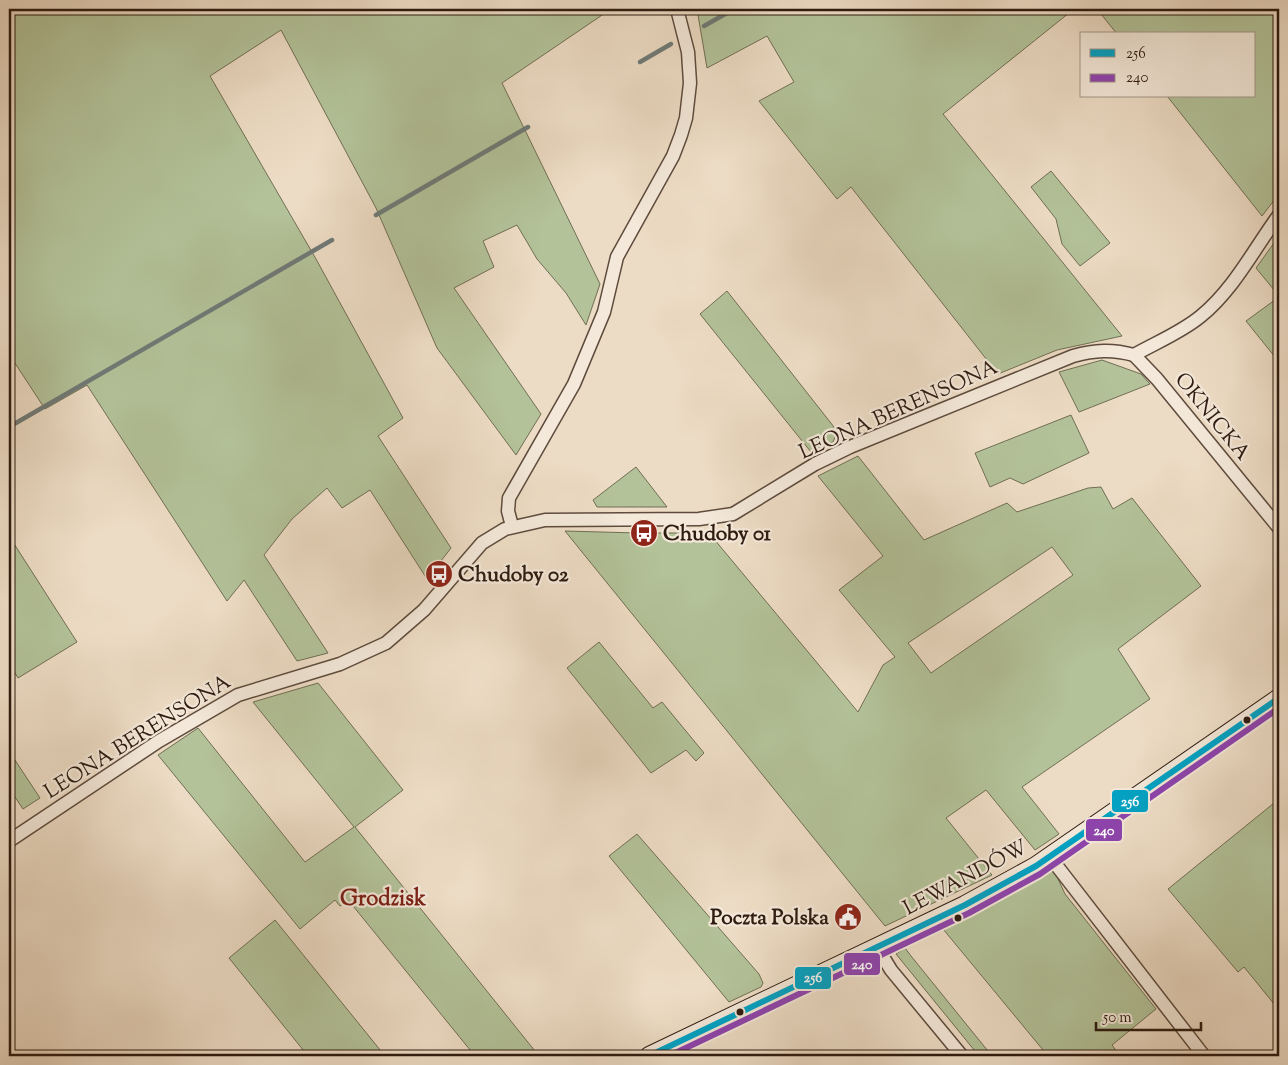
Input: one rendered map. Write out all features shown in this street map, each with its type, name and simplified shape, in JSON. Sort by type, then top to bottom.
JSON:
[{"type":"street","points":[[512,526],[508,511],[509,498],[574,384],[604,312],[617,257],[673,156],[681,135],[686,118],[690,83],[688,52],[677,9]]},
{"type":"street","points":[[1134,355],[1179,331],[1207,311],[1233,281],[1279,215]]},
{"type":"street","name":"LEONA BERENSONA","points":[[9,841],[159,741],[229,699],[268,684],[340,664],[386,643],[424,610],[482,543],[512,526],[545,520],[699,519],[733,514],[815,464],[850,447],[1073,356],[1098,350],[1120,350],[1134,355]]},
{"type":"street","name":"OKNICKA","points":[[1134,355],[1157,379],[1279,528]]},
{"type":"street","name":"LEWANDÓW","points":[[649,1056],[965,905],[1050,858],[1279,698]]},
{"type":"street","points":[[1050,858],[1204,1056]]},
{"type":"street","points":[[877,947],[891,970],[962,1056]]},
{"type":"green space","points":[[20,9],[611,9],[502,83],[600,284],[586,325],[566,293],[537,259],[517,225],[483,241],[494,267],[454,288],[541,414],[516,455],[437,348],[376,208],[281,30],[210,76],[316,259],[403,418],[378,436],[451,548],[427,579],[370,490],[342,508],[327,488],[292,519],[264,555],[328,653],[297,661],[244,580],[227,601],[87,385],[45,409],[9,354],[9,18]]},
{"type":"green space","points":[[697,9],[1074,9],[943,114],[1122,336],[1057,350],[998,374],[851,187],[837,199],[759,101],[794,82],[767,36],[707,68]]},
{"type":"green space","points":[[1097,9],[1279,9],[1279,194],[1262,216],[1169,98],[1256,98],[1256,32],[1115,32]]},
{"type":"green space","points":[[1051,171],[1110,243],[1080,266],[1062,244],[1056,219],[1031,187]]},
{"type":"green space","points":[[1279,236],[1279,296],[1256,268]]},
{"type":"green space","points":[[727,291],[834,427],[836,435],[833,442],[811,452],[700,314]]},
{"type":"green space","points":[[1279,297],[1279,362],[1246,321]]},
{"type":"green space","points":[[1102,360],[1141,374],[1150,384],[1079,412],[1059,372]]},
{"type":"green space","points":[[1071,415],[1089,453],[1023,484],[1010,478],[990,487],[975,453]]},
{"type":"green space","points":[[858,456],[924,540],[1007,503],[1017,512],[1088,488],[1101,487],[1113,509],[1132,498],[1201,586],[1118,649],[1150,699],[1022,787],[1059,834],[1035,850],[986,790],[946,818],[992,875],[885,926],[565,531],[637,533],[637,535],[652,536],[652,533],[709,533],[858,712],[883,665],[895,657],[839,590],[883,556],[818,476]],"holes":[[[1052,547],[1073,575],[931,673],[908,643]]]},
{"type":"green space","points":[[636,467],[667,507],[597,507],[593,500]]},
{"type":"green space","points":[[9,536],[77,642],[18,678],[9,663]]},
{"type":"green space","points":[[599,642],[653,708],[662,702],[704,753],[696,761],[686,750],[651,773],[567,668]]},
{"type":"green space","points":[[318,683],[403,790],[355,827],[539,1056],[475,1056],[349,901],[340,906],[335,900],[300,929],[158,755],[198,728],[305,862],[354,827],[253,702]]},
{"type":"green space","points":[[9,751],[40,798],[23,809],[9,788]]},
{"type":"green space","points":[[1279,799],[1279,1010],[1244,967],[1238,972],[1168,889]]},
{"type":"green space","points":[[637,834],[759,974],[763,983],[761,987],[729,1002],[609,856]]},
{"type":"green space","points":[[1053,868],[1065,894],[1156,1009],[1112,1045],[1120,1056],[1048,1056],[943,929],[982,910]]},
{"type":"green space","points":[[275,920],[385,1056],[308,1056],[229,958]]},
{"type":"green space","points":[[905,948],[992,1056],[979,1056],[896,954]]},
{"type":"waterway","points":[[704,26],[734,9]]},
{"type":"waterway","points":[[640,62],[671,44]]},
{"type":"waterway","points":[[376,215],[528,127]]},
{"type":"waterway","points":[[9,427],[332,240]]},
{"type":"transit line","name":"256","points":[[649,1056],[965,905],[1036,866],[1279,698]]},
{"type":"transit line","name":"240","points":[[669,1056],[969,913],[1040,874],[1279,708]]},
{"type":"place","name":"Chudoby 01","points":[[644,533]]},
{"type":"place","name":"Chudoby 02","points":[[439,574]]},
{"type":"place","name":"Poczta Polska","points":[[848,917]]},
{"type":"district","name":"Grodzisk","points":[[383,897]]}]
